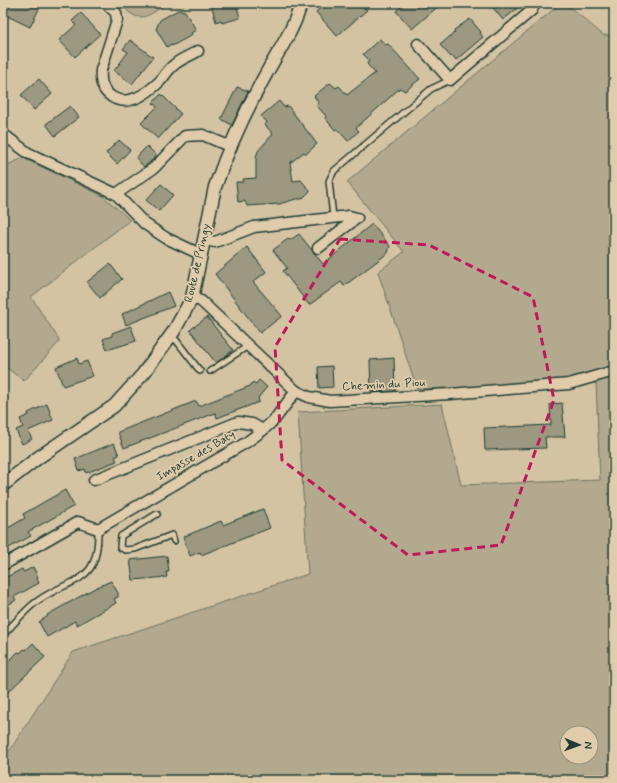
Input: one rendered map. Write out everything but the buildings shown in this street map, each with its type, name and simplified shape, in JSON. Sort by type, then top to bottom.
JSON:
[{"type":"street","points":[[106,3],[116,13],[117,20],[101,70],[102,87],[108,94],[117,100],[126,102],[134,100],[158,84],[174,65],[198,52]]},
{"type":"street","name":"Route de Pringy","points":[[3,485],[38,457],[114,406],[143,374],[186,313],[192,298],[202,255],[215,187],[231,147],[265,75],[296,22],[301,3]]},
{"type":"street","points":[[418,44],[450,80],[532,10],[535,3]]},
{"type":"street","points":[[3,134],[28,153],[116,194],[145,224],[166,238],[202,255]]},
{"type":"street","points":[[116,194],[154,168],[185,136],[203,135],[231,147]]},
{"type":"street","points":[[205,240],[215,242],[254,227],[333,217],[349,216],[357,218],[318,248]]},
{"type":"street","name":"Chemin du Piou","points":[[192,298],[201,301],[296,391],[309,397],[330,401],[450,394],[569,384],[614,371]]},
{"type":"street","name":"Impasse des Baty","points":[[98,529],[247,442],[275,419],[296,391]]},
{"type":"street","points":[[94,480],[238,422],[252,424],[263,430]]},
{"type":"street","points":[[3,565],[78,522],[98,529]]},
{"type":"lane","points":[[333,217],[329,181],[334,171],[430,89],[450,80]]},
{"type":"lane","points":[[169,338],[176,340],[200,371]]},
{"type":"lane","points":[[210,371],[248,346]]},
{"type":"lane","points":[[157,514],[126,531],[121,536],[120,547],[125,550],[135,550],[172,535],[174,541]]},
{"type":"lane","points":[[3,635],[36,602],[89,572],[95,561],[98,546],[98,529]]},
{"type":"highlighted area","points":[[340,239],[429,245],[533,297],[554,400],[501,545],[408,555],[282,460],[275,347]]},
{"type":"shaded area","points":[[119,3],[169,3],[148,15],[138,17],[126,10]]},
{"type":"shaded area","points":[[561,3],[565,3],[603,35],[614,35],[614,780],[3,780],[3,761],[73,652],[308,574],[298,412],[442,404],[461,485],[600,480],[596,383],[417,389],[378,272],[404,252],[347,182]]},
{"type":"shaded area","points":[[23,158],[103,196],[130,220],[31,297],[60,341],[24,381],[3,365],[3,167]]}]
